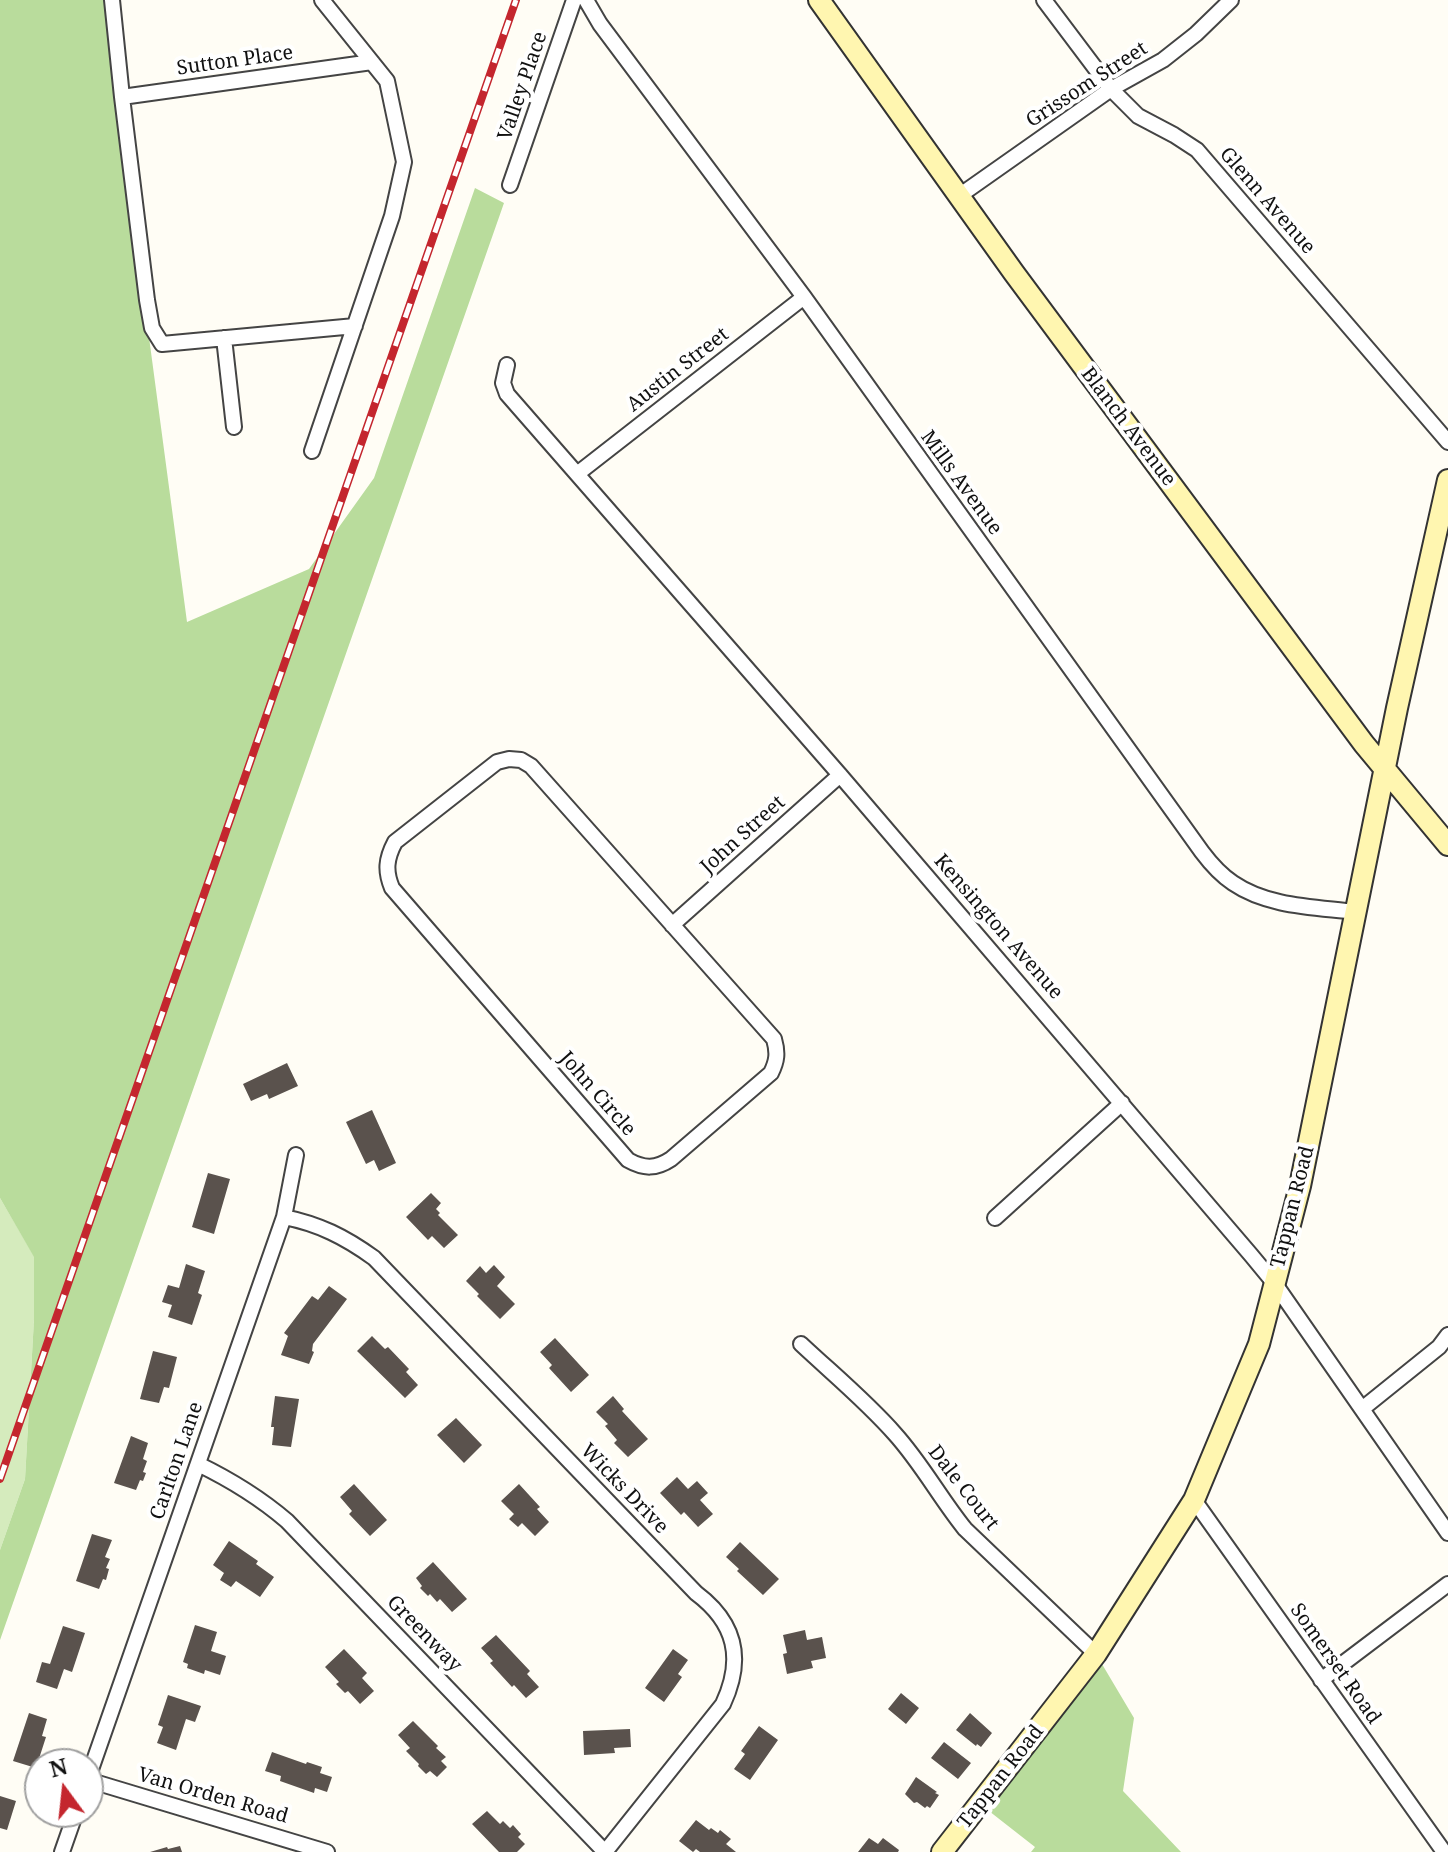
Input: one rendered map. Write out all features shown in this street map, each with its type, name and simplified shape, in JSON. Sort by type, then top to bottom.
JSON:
[{"type":"street","points":[[112,0],[152,328],[162,344],[355,326]]},
{"type":"street","points":[[312,451],[392,216],[404,162],[387,81],[322,0]]},
{"type":"street","name":"Valley Place","points":[[510,185],[574,0]]},
{"type":"street","name":"Mills Avenue","points":[[586,0],[607,34],[804,297],[1217,870],[1234,884],[1274,901],[1355,912]]},
{"type":"street","name":"Blanch Avenue","points":[[819,0],[1014,273],[1307,668],[1364,744],[1448,845]]},
{"type":"street","name":"Glenn Avenue","points":[[1044,0],[1111,89],[1138,116],[1197,150],[1448,442]]},
{"type":"street","name":"Grissom Street","points":[[959,196],[1111,89],[1163,60],[1196,34],[1229,1]]},
{"type":"street","name":"Sutton Place","points":[[122,97],[372,62]]},
{"type":"street","name":"Austin Street","points":[[577,474],[804,297]]},
{"type":"street","points":[[224,338],[234,427]]},
{"type":"street","name":"Kensington Avenue","points":[[507,365],[503,383],[507,394],[840,775],[1275,1284],[1448,1533]]},
{"type":"street","name":"Tappan Road","points":[[942,1852],[1096,1654],[1194,1500],[1259,1344],[1300,1186],[1448,480]]},
{"type":"street","name":"John Circle","points":[[521,760],[531,766],[672,925],[774,1039],[776,1063],[771,1073],[671,1159],[649,1168],[628,1160],[412,912],[392,888],[386,864],[395,842],[497,762],[521,760]]},
{"type":"street","name":"John Street","points":[[672,925],[840,775]]},
{"type":"street","points":[[995,1218],[1122,1103]]},
{"type":"street","name":"Carlton Lane","points":[[99,1748],[284,1217],[296,1155]]},
{"type":"street","name":"Wicks Drive","points":[[284,1217],[331,1230],[374,1258],[686,1582],[710,1603],[729,1631],[735,1667],[723,1704],[605,1852]]},
{"type":"street","points":[[1362,1409],[1439,1347],[1448,1335]]},
{"type":"street","name":"Dale Court","points":[[801,1344],[897,1436],[965,1529],[1096,1654]]},
{"type":"street","name":"Greenway","points":[[198,1464],[232,1480],[287,1521],[605,1852]]},
{"type":"street","name":"Somerset Road","points":[[1194,1500],[1444,1852]]},
{"type":"street","points":[[1321,1680],[1448,1584]]},
{"type":"street","name":"Van Orden Road","points":[[104,1784],[327,1852]]},
{"type":"street","points":[[62,1852],[70,1828]]},
{"type":"green space","points":[[0,0],[104,0],[187,622],[309,569],[374,478],[475,188],[504,203],[0,1640],[0,1550],[25,1479],[34,1319],[34,1257],[0,1198]]},
{"type":"green space","points":[[0,1198],[34,1256],[34,1319],[25,1479],[0,1550]]},
{"type":"green space","points":[[1096,1654],[1134,1718],[1123,1791],[1181,1852],[1031,1852],[1035,1847],[980,1804]]},
{"type":"building","points":[[287,1063],[298,1086],[269,1099],[267,1094],[251,1101],[243,1084]]},
{"type":"building","points":[[372,1110],[396,1163],[379,1171],[374,1160],[366,1164],[346,1122]]},
{"type":"building","points":[[208,1173],[230,1179],[214,1234],[192,1227]]},
{"type":"building","points":[[431,1193],[441,1203],[436,1209],[440,1213],[438,1215],[458,1235],[444,1248],[432,1236],[428,1240],[406,1217]]},
{"type":"building","points":[[186,1264],[205,1271],[198,1293],[202,1295],[192,1325],[168,1317],[172,1305],[162,1302],[168,1285],[179,1288]]},
{"type":"building","points":[[494,1265],[505,1277],[497,1286],[515,1304],[500,1319],[466,1281],[480,1266],[486,1273]]},
{"type":"building","points":[[329,1286],[347,1299],[313,1344],[314,1352],[309,1364],[281,1355],[288,1336],[284,1333],[312,1296],[318,1300]]},
{"type":"building","points":[[372,1336],[385,1349],[388,1347],[409,1369],[406,1372],[418,1385],[405,1398],[357,1351]]},
{"type":"building","points":[[555,1338],[589,1375],[571,1392],[549,1368],[552,1365],[540,1352]]},
{"type":"building","points":[[153,1351],[177,1357],[169,1388],[164,1387],[159,1403],[140,1399]]},
{"type":"building","points":[[275,1396],[299,1399],[291,1447],[272,1445]]},
{"type":"building","points":[[613,1396],[624,1409],[622,1411],[648,1439],[628,1457],[614,1443],[617,1440],[605,1426],[608,1424],[596,1412]]},
{"type":"building","points":[[456,1418],[482,1445],[464,1463],[437,1435]]},
{"type":"building","points":[[131,1436],[148,1443],[143,1459],[147,1461],[143,1472],[146,1473],[136,1490],[114,1483]]},
{"type":"building","points":[[677,1477],[688,1489],[697,1481],[708,1493],[700,1500],[713,1514],[698,1527],[660,1493]]},
{"type":"building","points":[[354,1484],[387,1520],[370,1536],[349,1514],[352,1511],[340,1497]]},
{"type":"building","points":[[519,1484],[549,1522],[535,1536],[522,1523],[518,1527],[509,1519],[514,1514],[501,1501]]},
{"type":"building","points":[[92,1534],[112,1540],[105,1557],[110,1559],[106,1568],[109,1569],[99,1589],[76,1581]]},
{"type":"building","points":[[229,1541],[258,1561],[256,1564],[274,1577],[260,1597],[236,1581],[231,1587],[220,1580],[224,1573],[213,1565]]},
{"type":"building","points":[[740,1542],[779,1579],[763,1595],[726,1557]]},
{"type":"building","points":[[433,1562],[467,1599],[452,1612],[440,1599],[437,1602],[430,1594],[428,1596],[416,1578]]},
{"type":"building","points":[[195,1625],[217,1632],[211,1651],[226,1656],[220,1675],[205,1670],[204,1674],[187,1668],[188,1664],[183,1662]]},
{"type":"building","points":[[63,1626],[85,1633],[72,1672],[64,1669],[57,1689],[36,1682],[42,1662],[50,1664]]},
{"type":"building","points":[[805,1630],[807,1640],[822,1637],[826,1658],[811,1661],[813,1668],[787,1674],[783,1635]]},
{"type":"building","points":[[496,1635],[530,1671],[527,1674],[539,1687],[526,1698],[490,1663],[493,1661],[481,1648]]},
{"type":"building","points":[[344,1649],[367,1673],[362,1678],[374,1691],[360,1704],[336,1684],[339,1682],[325,1667]]},
{"type":"building","points":[[673,1649],[688,1660],[678,1674],[682,1677],[664,1702],[645,1688]]},
{"type":"building","points":[[901,1693],[919,1708],[906,1724],[888,1709]]},
{"type":"building","points":[[168,1695],[201,1706],[195,1722],[186,1719],[176,1750],[157,1743],[163,1727],[158,1725]]},
{"type":"building","points":[[29,1713],[47,1719],[42,1748],[24,1748],[24,1764],[13,1761]]},
{"type":"building","points":[[970,1713],[992,1733],[981,1747],[956,1730]]},
{"type":"building","points":[[413,1721],[446,1757],[441,1761],[447,1767],[437,1777],[430,1771],[426,1774],[418,1766],[406,1751],[410,1748],[398,1735]]},
{"type":"building","points":[[759,1726],[778,1740],[750,1780],[734,1769],[745,1754],[741,1751]]},
{"type":"building","points":[[630,1729],[631,1747],[614,1748],[615,1753],[584,1755],[583,1731]]},
{"type":"building","points":[[944,1742],[971,1763],[958,1779],[931,1758]]},
{"type":"building","points":[[272,1752],[322,1767],[320,1773],[332,1777],[327,1792],[315,1788],[314,1793],[280,1781],[281,1776],[265,1771]]},
{"type":"building","points":[[916,1777],[939,1795],[930,1808],[914,1803],[905,1794]]},
{"type":"building","points":[[0,1796],[16,1801],[7,1830],[0,1828]]},
{"type":"building","points":[[487,1811],[500,1824],[503,1821],[510,1828],[513,1825],[521,1834],[518,1837],[525,1844],[517,1852],[499,1852],[472,1824]]},
{"type":"building","points":[[696,1820],[709,1830],[711,1828],[718,1833],[720,1830],[731,1839],[726,1844],[736,1852],[700,1852],[696,1849],[693,1852],[679,1841]]},
{"type":"building","points":[[869,1838],[878,1844],[883,1838],[899,1850],[858,1852]]},
{"type":"building","points":[[180,1846],[182,1852],[150,1852],[167,1847]]},
{"type":"railway","points":[[0,1479],[516,0]]}]
